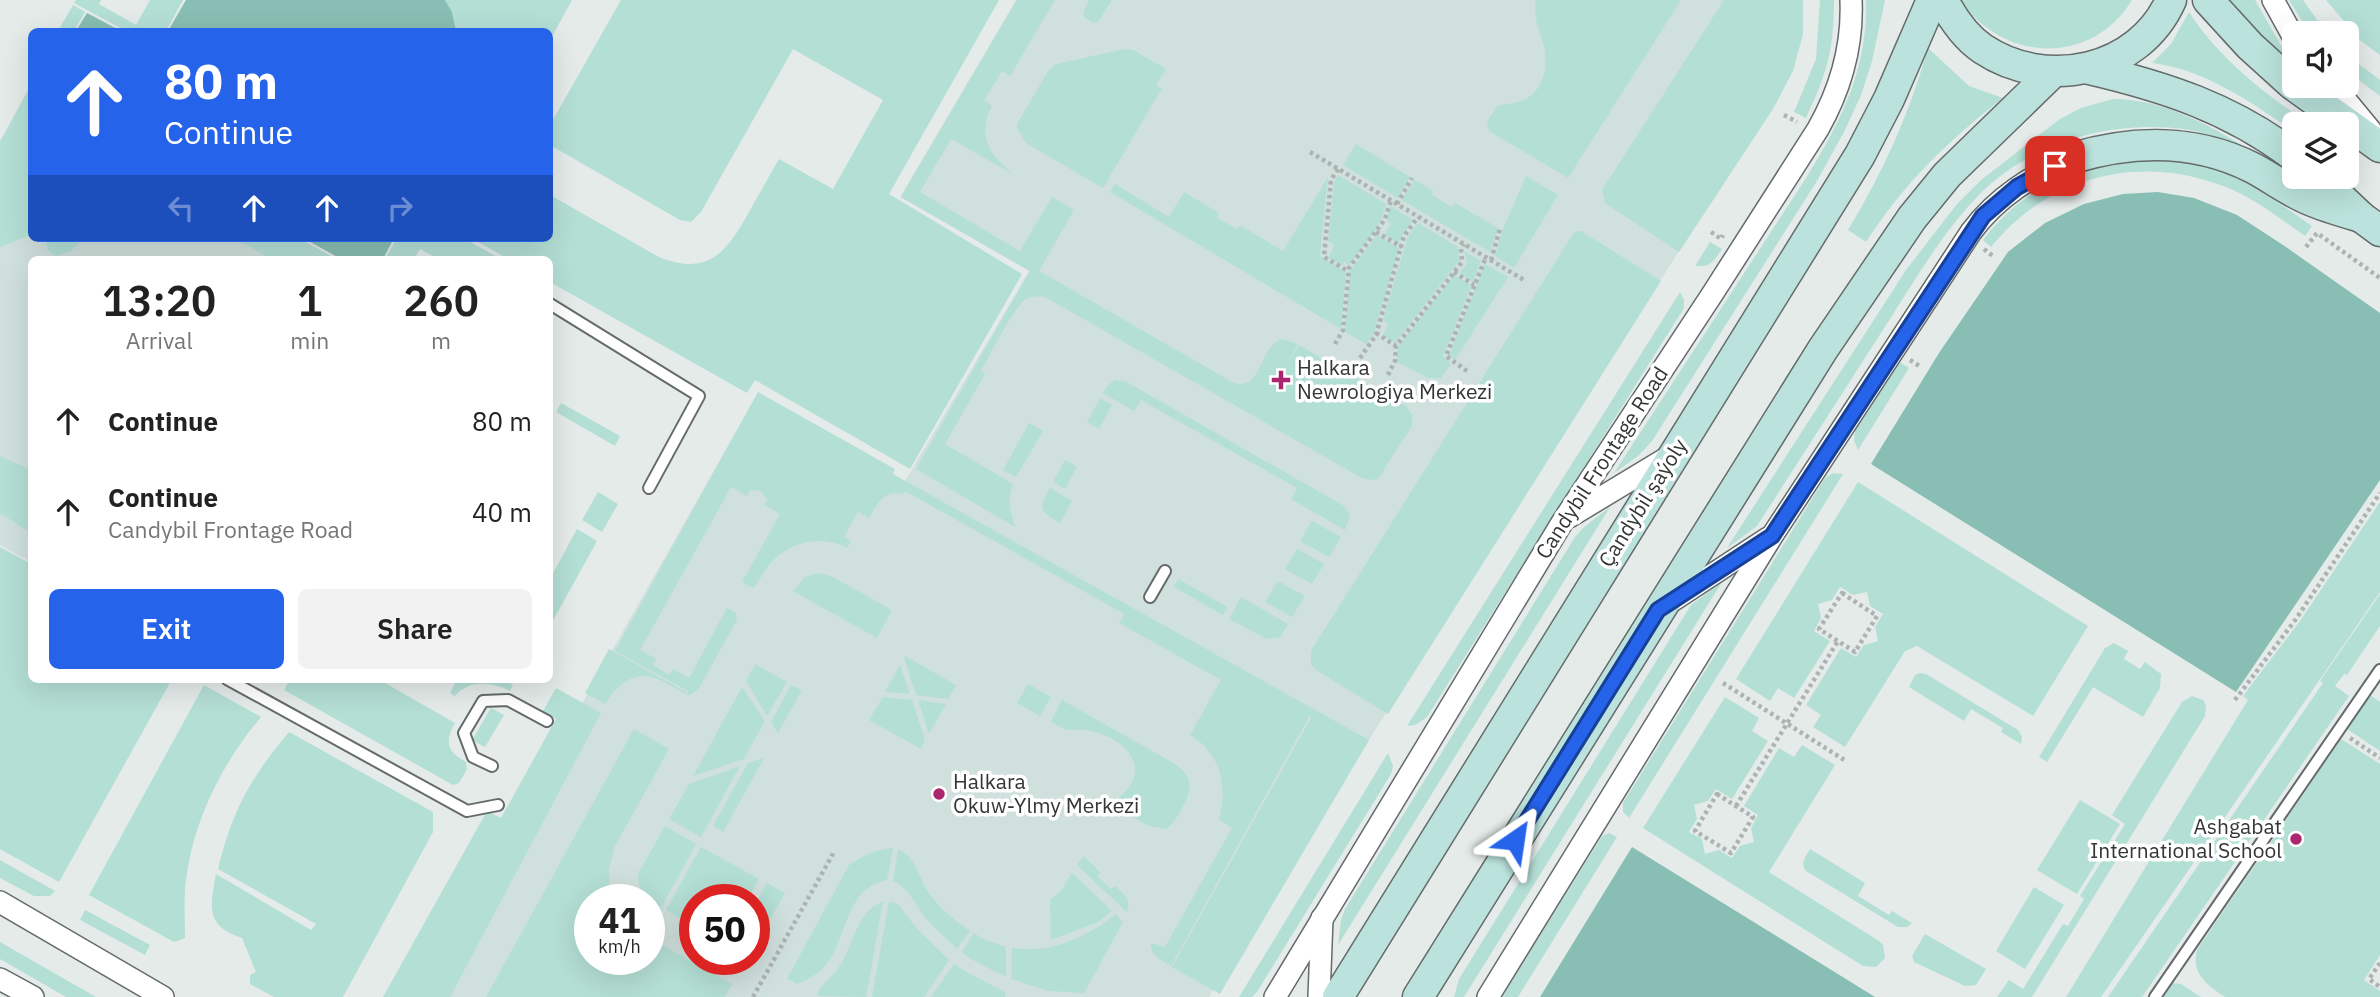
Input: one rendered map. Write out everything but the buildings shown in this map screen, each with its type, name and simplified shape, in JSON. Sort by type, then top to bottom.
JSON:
[{"type":"main road","name":"Çandybil şaýoly","points":[[1338,997],[1860,155],[1889,99],[1932,0]]},
{"type":"main road","points":[[1942,0],[1955,23],[1982,49],[2015,66],[2052,73],[2089,69],[2122,55],[2149,33],[2171,0]]},
{"type":"main road","points":[[2208,0],[2250,46],[2292,84],[2380,147]]},
{"type":"main road","points":[[2089,69],[2147,83],[2215,108],[2251,126],[2282,148]]},
{"type":"main road","points":[[1426,991],[1658,610],[1823,349],[1912,218],[1947,175],[2052,73]]},
{"type":"main road","points":[[2073,158],[2110,148],[2141,144],[2208,152],[2252,168],[2308,200],[2371,224]]},
{"type":"main road","points":[[2332,189],[2371,224]]},
{"type":"street","name":"Candybil Frontage Road","points":[[1275,997],[1563,521],[1818,129],[1829,109],[1846,60],[1851,0]]},
{"type":"street","points":[[2273,0],[2285,21]]},
{"type":"street","points":[[2344,98],[2380,142]]},
{"type":"street","points":[[1488,997],[1772,536],[1983,216],[2017,187],[2073,158]]},
{"type":"street","points":[[1563,521],[1672,455]]},
{"type":"street","points":[[1658,610],[1772,536]]},
{"type":"street","points":[[0,902],[163,997]]},
{"type":"street","points":[[1319,997],[1322,916]]},
{"type":"street","points":[[0,979],[33,997]]},
{"type":"lane","points":[[553,306],[699,396],[649,488]]},
{"type":"lane","points":[[1150,597],[1165,571]]},
{"type":"lane","points":[[2155,997],[2380,670]]},
{"type":"lane","points":[[234,683],[467,811],[498,806]]},
{"type":"lane","points":[[492,766],[473,757],[464,733],[483,701],[508,700],[547,722]]},
{"type":"path","points":[[1784,115],[1797,122],[1791,131]]},
{"type":"path","points":[[1310,152],[1524,281]]},
{"type":"path","points":[[1338,169],[1331,180],[1324,257],[1348,271]]},
{"type":"path","points":[[1397,204],[1412,178]]},
{"type":"path","points":[[1335,344],[1343,330],[1348,271],[1385,219],[1391,200]]},
{"type":"path","points":[[1360,358],[1376,333],[1404,236],[1419,217]]},
{"type":"path","points":[[1467,371],[1446,356],[1500,229]]},
{"type":"path","points":[[1710,232],[1721,239],[1726,230]]},
{"type":"path","points":[[1376,232],[1402,247]]},
{"type":"path","points":[[2306,247],[2318,233],[2380,278]]},
{"type":"path","points":[[1388,374],[1395,361],[1396,346],[1462,262],[1461,249],[1464,244]]},
{"type":"path","points":[[1454,272],[1474,285]]},
{"type":"path","points":[[1376,333],[1396,346]]},
{"type":"path","points":[[2235,701],[2296,619],[2380,493]]},
{"type":"path","points":[[1842,593],[1878,616],[1855,652],[1838,641],[1819,629],[1842,593]]},
{"type":"path","points":[[1736,806],[1838,641]]},
{"type":"path","points":[[1723,684],[1846,761]]},
{"type":"path","points":[[2337,730],[2380,758]]},
{"type":"path","points":[[1717,794],[1736,806],[1753,817],[1731,853],[1695,831],[1717,794]]},
{"type":"path","points":[[753,997],[834,852]]},
{"type":"path","points":[[2380,963],[2369,979],[2380,987]]},
{"type":"shaded area","points":[[1016,0],[1801,0],[1679,251],[1209,997],[416,997],[751,405],[901,488],[1029,271],[900,197]]},
{"type":"shaded area","points":[[28,90],[28,242],[306,242],[332,256],[28,256],[28,560],[0,545],[0,141]]},
{"type":"green space","points":[[76,0],[101,0],[99,4],[136,25],[150,0],[183,0],[168,28],[120,28],[74,3]]},
{"type":"green space","points":[[186,0],[445,0],[452,12],[455,28],[170,28]]},
{"type":"green space","points":[[445,0],[572,0],[553,35],[553,28],[455,28],[452,12]]},
{"type":"green space","points":[[621,0],[999,0],[889,194],[1022,274],[910,469],[755,380],[747,393],[553,284],[553,256],[503,256],[478,242],[553,242],[553,197],[659,257],[691,264],[703,262],[714,257],[733,239],[779,159],[833,189],[883,100],[793,49],[701,212],[691,222],[680,220],[553,147],[553,120]]},
{"type":"green space","points":[[1017,0],[1055,0],[1010,76],[1002,71],[984,100],[992,106],[985,126],[988,144],[1013,174],[951,139],[920,192],[1020,251],[1052,197],[1074,210],[1039,271],[1234,383],[1251,380],[1269,349],[1283,339],[1298,344],[1284,370],[1299,345],[1406,406],[1412,415],[1412,426],[1378,479],[1362,478],[1047,298],[1036,296],[1026,299],[1009,321],[981,371],[985,374],[945,444],[1013,484],[1010,506],[1015,527],[916,469],[1030,271],[901,197]]},
{"type":"green space","points":[[1089,0],[1112,0],[1098,22],[1093,23],[1085,18],[1083,13]]},
{"type":"green space","points":[[1536,0],[1681,0],[1568,178],[1489,131],[1487,122],[1497,106],[1524,100],[1537,90],[1541,83],[1546,59],[1536,16]]},
{"type":"green space","points":[[1724,0],[1803,0],[1803,34],[1793,71],[1773,109],[1679,252],[1605,203],[1602,190]]},
{"type":"green space","points":[[1820,0],[1834,0],[1833,33],[1824,74],[1806,118],[1794,112],[1816,59]]},
{"type":"green space","points":[[1866,0],[1885,0],[1872,61],[1861,95],[1845,130],[1817,181],[1652,441],[1638,456],[1614,473],[1832,134],[1850,92],[1863,48]]},
{"type":"green space","points":[[1961,0],[2132,0],[2115,22],[2094,37],[2071,46],[2047,48],[2023,45],[1999,36],[1978,21]]},
{"type":"green space","points":[[2230,0],[2255,0],[2282,52],[2260,37]]},
{"type":"green space","points":[[2289,0],[2303,0],[2318,21],[2302,21]]},
{"type":"green space","points":[[2326,0],[2380,0],[2380,55],[2359,39],[2359,21],[2344,21]]},
{"type":"green space","points":[[73,5],[85,12],[76,28],[60,28]]},
{"type":"green space","points":[[2189,12],[2210,40],[2235,66],[2291,111],[2282,112],[2281,123],[2252,103],[2203,77],[2152,63],[2171,44]]},
{"type":"green space","points":[[87,13],[115,28],[78,28]]},
{"type":"green space","points":[[1928,48],[1969,86],[2003,98],[1928,164],[1866,242],[1848,230],[1894,142],[1913,96]]},
{"type":"green space","points":[[1125,49],[1133,50],[1166,69],[1156,85],[1162,88],[1103,188],[1026,143],[1017,128],[1049,70],[1056,64]]},
{"type":"green space","points":[[2359,64],[2380,80],[2380,96],[2359,80]]},
{"type":"green space","points":[[28,91],[28,236],[0,247],[0,142]]},
{"type":"green space","points":[[2113,99],[2147,103],[2180,113],[2240,144],[2184,129],[2158,127],[2104,131],[2053,146],[2007,171],[1971,203],[1944,236],[1757,526],[1727,548],[1906,270],[1957,204],[1981,180],[2060,119],[2081,108]]},
{"type":"green space","points":[[1356,144],[1410,177],[1398,198],[1343,165]]},
{"type":"green space","points":[[2132,160],[2170,160],[2210,167],[2246,183],[2312,226],[2305,236],[2245,196],[2191,176],[2127,172],[2096,178],[2067,188],[2039,203],[2014,223],[1991,247],[1983,240],[2015,206],[2049,184],[2087,170]]},
{"type":"green space","points":[[1338,175],[1386,204],[1371,236],[1349,265],[1344,262],[1341,266],[1328,258],[1335,245],[1328,241],[1334,182]]},
{"type":"green space","points":[[1526,176],[1558,195],[1514,268],[1495,256],[1503,229]]},
{"type":"green space","points":[[1328,177],[1320,256],[1346,272],[1341,329],[1110,192],[1115,184],[1169,217],[1184,192],[1219,213],[1217,218],[1237,229],[1240,225],[1283,251]]},
{"type":"green space","points":[[1415,180],[1452,207],[1455,203],[1498,228],[1490,252],[1402,200]]},
{"type":"green space","points":[[2158,192],[2194,198],[2237,215],[2380,313],[2380,480],[2236,692],[1871,464],[1939,353],[2008,252],[2045,223],[2084,204],[2123,194]]},
{"type":"green space","points":[[1390,206],[1413,220],[1398,243],[1384,235],[1391,224],[1387,221]]},
{"type":"green space","points":[[1418,223],[1458,247],[1459,261],[1395,343],[1383,335],[1389,324],[1383,320],[1408,236]]},
{"type":"green space","points":[[1577,231],[1661,281],[1388,714],[1316,670],[1311,665],[1311,651]]},
{"type":"green space","points":[[1377,235],[1399,248],[1374,333],[1366,344],[1345,332],[1350,271]]},
{"type":"green space","points":[[45,242],[79,243],[70,252],[55,256],[48,250]]},
{"type":"green space","points":[[241,242],[305,242],[331,256],[265,256]]},
{"type":"green space","points":[[310,242],[392,242],[385,256],[336,256]]},
{"type":"green space","points":[[395,242],[470,242],[496,256],[433,256],[420,249],[416,256],[387,256]]},
{"type":"green space","points":[[1710,242],[1722,249],[1711,263],[1695,266]]},
{"type":"green space","points":[[1464,251],[1481,261],[1473,282],[1459,273],[1467,263]]},
{"type":"green space","points":[[1485,264],[1508,277],[1455,360],[1449,355]]},
{"type":"green space","points":[[1454,275],[1471,286],[1443,356],[1451,364],[1441,378],[1428,378],[1397,362],[1398,347]]},
{"type":"green space","points":[[1680,292],[1684,308],[1427,717],[1415,725],[1407,726]]},
{"type":"green space","points":[[1898,361],[1909,368],[1858,450],[1854,440],[1855,429]]},
{"type":"green space","points":[[1115,380],[1125,381],[1344,506],[1350,515],[1345,530],[1291,499],[1297,488],[1141,400],[1134,411],[1103,393]]},
{"type":"green space","points":[[758,392],[895,469],[893,474],[1369,740],[1220,994],[1172,967],[1311,718],[1309,717],[1171,966],[1154,954],[1151,943],[1165,947],[1232,828],[1219,820],[1223,795],[1215,761],[1201,742],[1190,735],[1221,680],[1119,623],[1124,614],[1221,668],[905,491],[903,494],[886,495],[869,518],[858,512],[844,537],[851,541],[847,548],[815,541],[795,546],[777,557],[753,588],[742,582],[780,514],[764,505],[767,500],[761,491],[750,490],[747,496],[731,487],[640,650],[656,659],[653,665],[669,675],[673,669],[689,678],[727,608],[736,613],[737,620],[699,688],[686,695],[688,691],[615,651]]},
{"type":"green space","points":[[1100,398],[1112,405],[1099,429],[1087,422]]},
{"type":"green space","points":[[561,403],[620,436],[615,446],[556,412]]},
{"type":"green space","points":[[1029,423],[1043,431],[1016,477],[1003,470]]},
{"type":"green space","points":[[0,456],[28,469],[28,531],[0,513]]},
{"type":"green space","points":[[1065,460],[1077,467],[1065,489],[1053,482]]},
{"type":"green space","points":[[1833,473],[1843,474],[1629,818],[1623,812],[1623,803],[1825,478]]},
{"type":"green space","points":[[1858,482],[2088,626],[2033,716],[1917,646],[1905,651],[1845,747],[1813,727],[1821,715],[1806,705],[1841,648],[1856,657],[1864,645],[1878,641],[1875,627],[1883,614],[1870,606],[1867,592],[1853,595],[1840,587],[1832,600],[1818,604],[1821,618],[1814,631],[1830,641],[1794,698],[1778,688],[1770,701],[1736,679]]},
{"type":"green space","points":[[1050,488],[1072,501],[1060,523],[1043,509],[1042,505]]},
{"type":"green space","points":[[598,492],[618,504],[602,532],[582,520]]},
{"type":"green space","points":[[2380,502],[2380,592],[2101,997],[2066,997],[2248,700],[2243,696],[2300,621]]},
{"type":"green space","points":[[1610,507],[1338,945],[1345,909],[1575,537]]},
{"type":"green space","points":[[1312,521],[1341,537],[1329,557],[1300,541]]},
{"type":"green space","points":[[577,529],[597,541],[553,621],[553,573]]},
{"type":"green space","points":[[0,547],[28,562],[28,683],[170,683],[59,882],[0,849]]},
{"type":"green space","points":[[1297,549],[1324,564],[1312,584],[1285,569]]},
{"type":"green space","points":[[819,573],[831,576],[892,610],[877,638],[793,591],[805,577]]},
{"type":"green space","points":[[1178,579],[1227,607],[1223,615],[1174,587]]},
{"type":"green space","points":[[1278,581],[1305,596],[1292,617],[1265,602]]},
{"type":"green space","points":[[1722,582],[1464,997],[1454,997],[1459,979],[1691,605]]},
{"type":"green space","points":[[2380,594],[2380,626],[2347,675],[2344,674],[2335,686],[2349,696],[2142,997],[2108,997],[2323,683],[2320,681]]},
{"type":"green space","points":[[1241,597],[1288,624],[1280,637],[1267,639],[1229,619]]},
{"type":"green space","points":[[2114,643],[2128,651],[2124,659],[2140,669],[2145,662],[2161,674],[2160,688],[2143,717],[2093,687],[2047,762],[2039,757],[2105,648]]},
{"type":"green space","points":[[609,649],[686,692],[685,694],[647,676],[632,678],[619,686],[605,704],[585,693]]},
{"type":"green space","points":[[905,656],[956,685],[948,699],[916,695]]},
{"type":"green space","points":[[755,664],[787,682],[767,716],[746,681]]},
{"type":"green space","points":[[900,665],[910,694],[885,692]]},
{"type":"green space","points":[[1926,674],[2018,730],[2022,737],[2021,744],[2001,732],[2003,728],[1971,709],[1964,721],[1909,687],[1915,675]]},
{"type":"green space","points":[[288,683],[385,683],[455,723],[449,736],[449,746],[466,762],[467,769],[459,783],[453,785],[284,690]]},
{"type":"green space","points":[[455,683],[513,685],[510,691],[481,684],[467,687],[455,696],[450,693]]},
{"type":"green space","points":[[1028,684],[1051,697],[1040,716],[1017,703]]},
{"type":"green space","points":[[204,685],[261,717],[221,776],[201,819],[188,865],[185,938],[174,942],[89,895]]},
{"type":"green space","points":[[791,685],[802,690],[778,733],[771,722]]},
{"type":"green space","points":[[742,687],[765,721],[744,759],[693,776]]},
{"type":"green space","points":[[556,688],[601,713],[450,997],[383,997],[487,811],[501,818],[556,719],[543,711]]},
{"type":"green space","points":[[2370,695],[2380,702],[2380,751],[2347,729]]},
{"type":"green space","points":[[2192,696],[2203,700],[2206,705],[2205,716],[2032,997],[1997,997],[2009,980],[2023,989],[2063,924],[2068,926],[2084,899],[2080,896],[2125,824],[2112,815],[2182,702]]},
{"type":"green space","points":[[883,697],[912,700],[925,740],[921,749],[869,720]]},
{"type":"green space","points":[[1725,697],[1759,718],[1752,731],[1768,741],[1732,799],[1716,789],[1708,801],[1694,805],[1697,819],[1689,832],[1702,839],[1705,854],[1719,850],[1732,858],[1740,846],[1754,842],[1751,828],[1758,815],[1744,806],[1779,748],[1794,757],[1802,745],[1835,765],[1769,872],[1879,941],[1883,945],[1885,958],[1876,967],[1863,966],[1643,828]]},
{"type":"green space","points":[[918,700],[946,704],[929,734]]},
{"type":"green space","points":[[1062,700],[1175,764],[1186,775],[1190,785],[1188,796],[1167,829],[1149,826],[1109,804],[1130,786],[1135,770],[1134,762],[1125,748],[1111,738],[1087,730],[1065,729],[1051,721]]},
{"type":"green space","points":[[491,708],[504,715],[485,747],[472,740]]},
{"type":"green space","points":[[634,729],[669,749],[614,848],[609,870],[610,884],[574,884],[574,975],[665,975],[665,947],[679,955],[679,975],[716,975],[732,984],[725,997],[486,997]]},
{"type":"green space","points":[[289,732],[433,812],[433,832],[343,997],[274,997],[250,984],[250,975],[256,972],[242,938],[221,928],[213,914],[212,896],[216,874],[311,930],[316,924],[218,869],[230,829],[244,796]]},
{"type":"green space","points":[[2341,739],[2380,764],[2380,955],[2364,980],[2380,991],[2380,997],[2225,997],[2198,972],[2197,950]]},
{"type":"green space","points":[[1388,753],[1393,766],[1391,774],[1257,992],[1252,997],[1239,997]]},
{"type":"green space","points":[[764,758],[723,832],[713,826],[748,763]]},
{"type":"green space","points":[[740,766],[701,837],[669,819],[689,784]]},
{"type":"green space","points":[[2080,800],[2120,824],[2077,894],[2037,870]]},
{"type":"green space","points":[[665,826],[696,844],[665,901],[665,884],[639,884],[638,874]]},
{"type":"green space","points":[[1609,833],[1617,837],[1518,997],[1502,997],[1602,836]]},
{"type":"green space","points":[[701,847],[759,879],[756,884],[680,884]]},
{"type":"green space","points":[[1632,847],[1875,997],[1540,997]]},
{"type":"green space","points":[[893,848],[887,880],[863,892],[825,966],[797,984],[787,979],[849,865],[870,853]]},
{"type":"green space","points":[[1810,849],[1865,883],[1858,896],[1889,915],[1892,911],[1912,923],[1907,927],[1898,927],[1806,871],[1803,863]]},
{"type":"green space","points":[[898,850],[913,862],[926,888],[938,904],[970,931],[957,949],[929,922],[904,888],[893,881]]},
{"type":"green space","points":[[1084,856],[1100,872],[1097,876],[1111,889],[1115,886],[1124,895],[1128,901],[1127,912],[1077,865]]},
{"type":"green space","points":[[0,860],[55,891],[50,896],[34,896],[0,878]]},
{"type":"green space","points":[[1072,873],[1112,911],[1098,922],[1051,940],[1050,900],[1062,890]]},
{"type":"green space","points":[[770,885],[785,893],[770,920]]},
{"type":"green space","points":[[679,887],[679,918],[666,910]]},
{"type":"green space","points":[[2034,887],[2064,905],[2025,969],[1996,951]]},
{"type":"green space","points":[[889,901],[898,904],[917,929],[949,960],[924,997],[872,997]]},
{"type":"green space","points":[[883,902],[866,997],[818,996],[820,989],[842,961],[861,921],[874,906]]},
{"type":"green space","points":[[85,910],[150,945],[145,955],[80,920]]},
{"type":"green space","points":[[1116,914],[1123,922],[1084,993],[1049,991],[1011,979],[1012,948],[1040,949],[1067,942],[1080,937]]},
{"type":"green space","points":[[974,933],[1006,947],[1006,977],[962,952]]},
{"type":"green space","points":[[1925,934],[1986,969],[1976,985],[1965,986],[1914,962],[1912,956]]},
{"type":"green space","points":[[0,942],[96,997],[66,997],[0,959]]},
{"type":"green space","points":[[954,964],[1005,992],[1005,997],[931,997]]},
{"type":"green space","points":[[2173,983],[2181,984],[2201,997],[2163,997]]},
{"type":"place","name":"Halkara Newrologiya Merkezi","points":[[1281,380]]},
{"type":"place","name":"Halkara Okuw-Ylmy Merkezi","points":[[939,794]]},
{"type":"place","name":"Ashgabat International School","points":[[2296,839]]},
{"type":"route","points":[[1515,840],[1658,610],[1772,536],[1983,216],[2017,187],[2055,166]]}]
